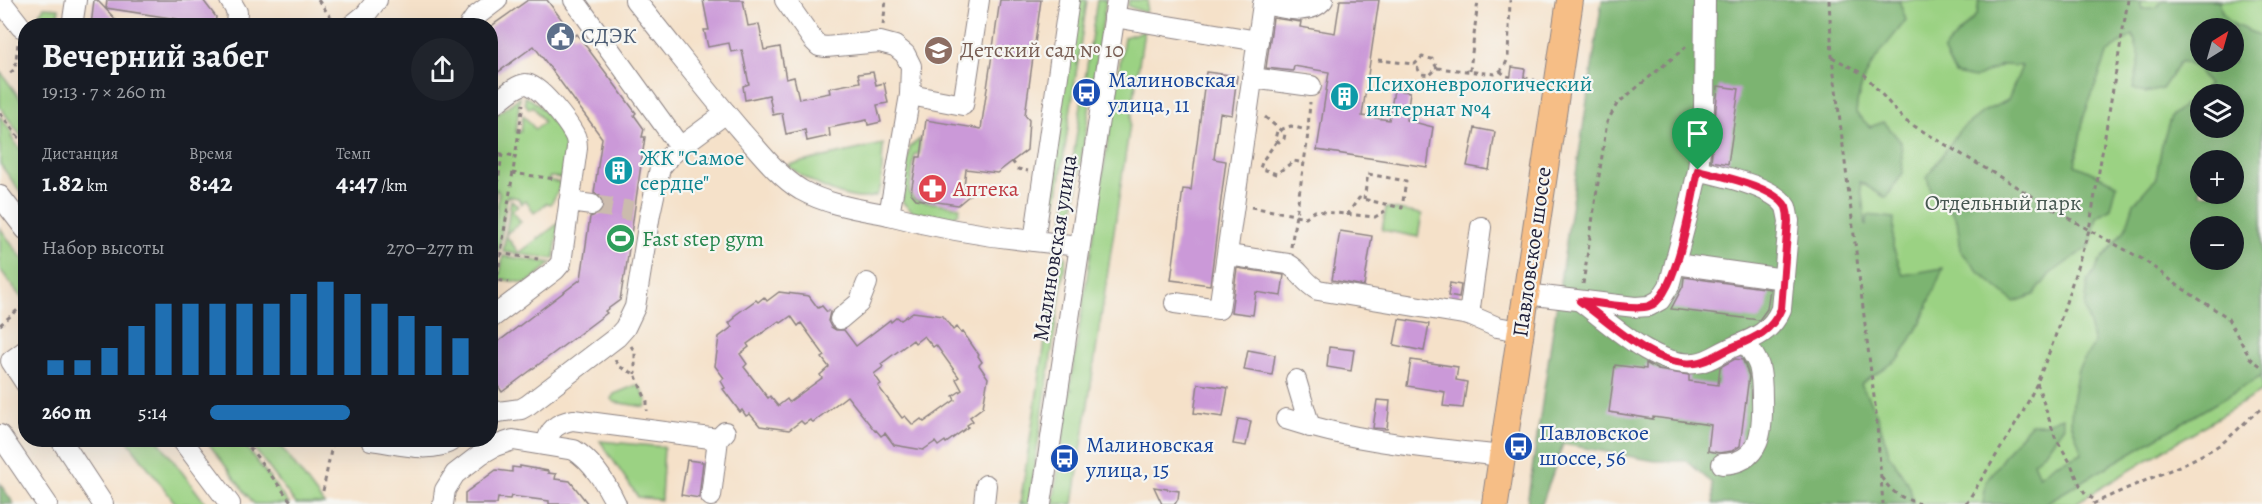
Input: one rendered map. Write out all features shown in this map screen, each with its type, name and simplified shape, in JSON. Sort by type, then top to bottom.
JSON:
[{"type":"main road","name":"Павловское шоссе","points":[[1495,504],[1570,0]]},
{"type":"street","points":[[0,0],[18,23]]},
{"type":"street","points":[[73,18],[76,0]]},
{"type":"street","points":[[230,0],[237,12],[237,18]]},
{"type":"street","points":[[361,18],[377,0]]},
{"type":"street","points":[[475,18],[497,0]]},
{"type":"street","points":[[574,0],[680,147]]},
{"type":"street","points":[[635,0],[764,157],[800,189],[832,203],[934,227],[990,237],[1080,246]]},
{"type":"street","points":[[785,0],[819,46],[880,42],[900,50],[905,54],[911,66],[910,95],[889,215]]},
{"type":"street","points":[[910,95],[963,105],[979,0]]},
{"type":"street","points":[[1034,241],[1070,0]]},
{"type":"street","points":[[1175,303],[1219,309],[1263,4],[1304,10],[1314,8],[1323,0]]},
{"type":"street","points":[[1526,294],[1635,307],[1649,306],[1660,300],[1669,286],[1698,170],[1704,108],[1705,0]]},
{"type":"street","points":[[1116,9],[1258,41]]},
{"type":"street","name":"Малиновская улица","points":[[1041,504],[1116,9]]},
{"type":"street","points":[[1252,78],[1311,86]]},
{"type":"street","points":[[498,101],[519,86],[527,84],[535,87],[574,134],[577,148],[561,262],[555,270],[498,313]]},
{"type":"street","points":[[498,412],[521,409],[622,332],[635,307],[641,213],[660,168],[680,147],[726,113]]},
{"type":"street","points":[[1580,301],[1640,347],[1658,356],[1694,364],[1709,360],[1724,350],[1745,342],[1767,330],[1776,321],[1781,309],[1784,279],[1788,221],[1786,207],[1774,196],[1759,188],[1698,170]]},
{"type":"street","points":[[0,196],[18,220]]},
{"type":"street","points":[[569,202],[592,205]]},
{"type":"street","points":[[1470,315],[1481,227]]},
{"type":"street","points":[[1228,255],[1288,264],[1296,268],[1307,284],[1318,290],[1470,315],[1497,327],[1520,331]]},
{"type":"street","points":[[1676,264],[1784,279]]},
{"type":"street","points":[[840,319],[859,303],[867,283]]},
{"type":"street","points":[[1722,464],[1733,464],[1745,459],[1755,448],[1760,435],[1763,418],[1761,374],[1745,342]]},
{"type":"street","points":[[1296,380],[1310,427]]},
{"type":"street","points":[[1286,419],[1332,433],[1415,448],[1502,456]]},
{"type":"street","points":[[546,445],[553,428],[562,422],[573,420],[722,436],[711,496]]},
{"type":"street","points":[[0,435],[47,504]]},
{"type":"street","points":[[498,445],[513,440],[574,450],[588,461],[616,504]]},
{"type":"street","points":[[66,447],[103,504]]},
{"type":"street","points":[[187,447],[230,504]]},
{"type":"street","points":[[443,504],[445,490],[455,474],[480,454],[493,447]]},
{"type":"path","points":[[318,0],[331,18]]},
{"type":"path","points":[[883,22],[886,0]]},
{"type":"path","points":[[1470,71],[1478,0]]},
{"type":"path","points":[[1437,68],[1495,74],[1500,71],[1508,58],[1510,0]]},
{"type":"path","points":[[1829,0],[1832,57],[1875,402],[1883,504]]},
{"type":"path","points":[[1966,504],[2022,414],[2054,340],[2089,230],[2128,0]]},
{"type":"path","points":[[1580,301],[1607,122],[1611,113],[1617,104],[1690,43],[1704,26]]},
{"type":"path","points":[[1378,60],[1414,64],[1422,57],[1432,59],[1437,68]]},
{"type":"path","points":[[1832,57],[1864,75],[1904,120],[2144,260],[2180,287],[2227,317],[2250,358],[2262,367]]},
{"type":"path","points":[[1414,64],[1421,74],[1430,75],[1437,68]]},
{"type":"path","points":[[1500,71],[1511,77]]},
{"type":"path","points":[[1524,78],[1535,80]]},
{"type":"path","points":[[498,273],[527,84]]},
{"type":"path","points":[[1288,264],[1304,163],[1311,86]]},
{"type":"path","points":[[0,113],[18,137]]},
{"type":"path","points":[[1276,141],[1274,136],[1291,126],[1306,130]]},
{"type":"path","points":[[1276,141],[1282,141],[1285,137],[1280,131]]},
{"type":"path","points":[[1276,141],[1260,168],[1276,174],[1294,161],[1304,163]]},
{"type":"path","points":[[498,153],[515,156]]},
{"type":"path","points":[[498,182],[502,154]]},
{"type":"path","points":[[699,156],[745,157]]},
{"type":"path","points":[[512,173],[572,182]]},
{"type":"path","points":[[1347,215],[1359,198],[1364,199],[1363,201],[1402,208],[1406,181],[1368,174],[1364,199]]},
{"type":"path","points":[[1235,205],[1306,217],[1315,212],[1375,217],[1385,211]]},
{"type":"path","points":[[498,253],[561,262]]},
{"type":"path","points":[[0,325],[18,310]]},
{"type":"path","points":[[622,332],[635,352],[635,375],[647,402]]},
{"type":"path","points":[[605,346],[620,367],[635,375]]},
{"type":"path","points":[[2037,383],[2055,437],[2080,485],[2095,503],[2218,446],[2262,408]]},
{"type":"path","points":[[249,447],[293,504]]},
{"type":"path","points":[[322,491],[331,447]]},
{"type":"path","points":[[1880,476],[1891,491],[1920,504]]},
{"type":"green space","points":[[1075,0],[1087,0],[1052,235],[1044,234]]},
{"type":"green space","points":[[1097,0],[1106,0],[1070,235],[1061,237]]},
{"type":"green space","points":[[1129,0],[1148,0],[1146,13],[1128,6]]},
{"type":"green space","points":[[1602,0],[1899,0],[1906,20],[1867,74],[1858,99],[1856,113],[1870,127],[1884,122],[1901,142],[1903,173],[1886,198],[1860,182],[1866,226],[1868,215],[1894,218],[1893,247],[1903,275],[1943,268],[1921,322],[1900,358],[1861,384],[1876,413],[1890,455],[1910,487],[1913,504],[1714,504],[1712,483],[1687,461],[1655,461],[1563,444],[1542,504],[1527,504]]},
{"type":"green space","name":"Отдельный парк","points":[[1787,0],[2262,0],[2262,391],[2074,504],[1840,504]]},
{"type":"green space","points":[[1979,0],[2140,0],[2142,9],[2157,7],[2163,0],[2220,0],[2223,14],[2226,18],[2190,18],[2190,65],[2181,61],[2162,89],[2145,93],[2133,89],[2140,58],[2133,35],[2108,52],[2084,116],[2075,165],[2117,184],[2111,208],[2097,217],[2090,246],[2050,274],[2034,295],[2014,302],[1979,272],[1961,251],[1957,220],[1945,203],[1932,195],[1927,177],[1959,131],[1983,112],[2008,100],[2022,66],[2002,65],[1975,78],[1955,74],[1943,50],[1977,14]]},
{"type":"green space","points":[[44,7],[59,8],[58,18],[36,18]]},
{"type":"green space","points":[[2244,29],[2262,36],[2262,376],[2044,504],[1983,504],[1986,482],[2012,445],[2031,424],[2044,424],[2062,417],[2064,426],[2046,451],[2033,462],[2039,476],[2056,464],[2082,453],[2071,422],[2078,369],[2094,344],[2085,308],[2088,281],[2101,260],[2126,229],[2134,203],[2156,178],[2162,144],[2171,116],[2190,100],[2190,138],[2244,138],[2244,84],[2208,84],[2200,72],[2244,72]]},
{"type":"green space","points":[[1144,31],[1073,504],[1053,504],[1124,37]]},
{"type":"green space","points":[[0,71],[18,95],[18,132],[0,107]]},
{"type":"green space","points":[[520,97],[516,132],[521,132],[523,115],[535,129],[544,122],[533,106],[529,109],[525,103],[525,97],[531,99],[542,109],[566,143],[563,178],[550,177],[548,180],[562,183],[551,204],[547,203],[534,213],[526,201],[522,204],[518,198],[507,196],[499,251],[498,251],[498,114]]},
{"type":"green space","points":[[0,116],[13,134],[11,137],[18,146],[18,188],[0,164]]},
{"type":"green space","points":[[920,139],[919,154],[915,154],[909,193],[915,200],[960,207],[959,213],[952,218],[913,212],[902,202],[910,147]]},
{"type":"green space","points":[[883,144],[881,186],[877,195],[868,198],[844,195],[818,185],[788,165]]},
{"type":"green space","points":[[511,200],[518,206],[512,211],[521,222],[506,236],[519,253],[559,223],[554,259],[503,252]]},
{"type":"green space","points":[[1386,208],[1422,214],[1418,237],[1382,230]]},
{"type":"green space","points":[[0,228],[18,252],[18,293],[0,269]]},
{"type":"green space","points":[[1059,251],[1066,257],[1029,504],[1020,504]]},
{"type":"green space","points":[[503,256],[552,263],[527,283],[499,279]]},
{"type":"green space","points":[[636,385],[640,387],[647,402],[645,407],[614,402],[611,399],[614,394]]},
{"type":"green space","points":[[600,441],[664,447],[661,500],[638,497]]},
{"type":"green space","points":[[132,447],[163,447],[206,504],[176,504]]},
{"type":"green space","points":[[211,447],[246,447],[289,504],[254,504]]},
{"type":"green space","points":[[253,447],[281,447],[324,504],[296,504]]},
{"type":"green space","points":[[0,484],[14,504],[0,504]]},
{"type":"building","points":[[94,0],[97,0],[114,18],[92,18]]},
{"type":"building","points":[[107,0],[203,0],[216,17],[171,18],[106,8]]},
{"type":"building","name":"ЖК \"Самое сердце\"","points":[[528,0],[547,0],[574,36],[577,34],[636,113],[634,115],[644,129],[642,137],[645,137],[620,300],[605,311],[607,313],[502,392],[498,386],[498,342],[581,279],[590,217],[601,213],[604,206],[600,196],[594,193],[602,138],[534,46],[498,72],[498,21]]},
{"type":"building","points":[[703,0],[743,0],[748,26],[759,24],[764,50],[780,47],[786,79],[794,77],[799,99],[830,93],[829,88],[860,82],[858,74],[873,72],[876,85],[884,83],[888,103],[877,105],[881,122],[868,125],[867,120],[829,128],[830,136],[807,141],[805,130],[786,134],[782,113],[773,115],[769,95],[745,100],[743,86],[749,84],[742,50],[731,52],[729,43],[708,47],[704,30],[709,30]]},
{"type":"building","points":[[1000,0],[1041,0],[1025,115],[1029,120],[1027,150],[997,173],[966,169],[964,187],[970,195],[958,205],[916,199],[911,193],[917,157],[921,157],[926,120],[981,129]]},
{"type":"building","name":"Психоневрологический интернат №4","points":[[1340,0],[1379,0],[1362,116],[1389,120],[1394,90],[1410,92],[1406,120],[1433,127],[1427,167],[1317,150],[1329,72],[1294,66],[1293,71],[1266,68],[1273,18],[1301,22],[1300,27],[1335,33]]},
{"type":"building","points":[[1512,67],[1525,69],[1523,82],[1510,81]]},
{"type":"building","points":[[1206,72],[1237,76],[1232,115],[1220,113],[1214,159],[1226,161],[1210,285],[1171,280],[1183,189],[1191,190]]},
{"type":"building","points":[[1718,86],[1739,89],[1728,164],[1711,161]]},
{"type":"building","points":[[1475,128],[1495,132],[1489,170],[1467,166]]},
{"type":"building","points":[[1340,231],[1372,236],[1364,286],[1332,280]]},
{"type":"building","points":[[1237,268],[1284,275],[1281,296],[1256,292],[1253,315],[1231,312]]},
{"type":"building","points":[[1684,277],[1770,289],[1767,309],[1759,320],[1671,309],[1683,286]]},
{"type":"building","points":[[1450,283],[1461,285],[1459,298],[1448,296]]},
{"type":"building","points":[[779,292],[809,296],[818,308],[822,306],[827,312],[829,310],[828,321],[831,327],[844,330],[856,346],[897,317],[901,320],[913,312],[943,316],[953,330],[957,327],[961,333],[963,332],[979,355],[982,362],[979,365],[988,378],[983,407],[970,417],[973,421],[967,425],[968,427],[946,443],[945,441],[938,446],[935,442],[923,450],[894,445],[885,433],[881,436],[847,396],[813,422],[810,420],[804,424],[801,421],[789,430],[760,426],[750,414],[746,416],[742,410],[740,412],[723,389],[725,388],[721,381],[724,378],[715,366],[719,337],[732,327],[729,323],[735,318],[734,316],[756,300],[758,302],[764,297],[767,301]],"holes":[[[791,316],[798,326],[801,323],[825,356],[822,358],[829,367],[820,375],[822,378],[789,402],[787,399],[778,406],[770,396],[768,398],[744,367],[747,364],[740,354],[749,347],[747,344],[779,321],[781,323]],[[924,336],[933,347],[936,345],[959,377],[956,379],[962,390],[953,396],[955,400],[924,422],[921,419],[913,425],[905,416],[902,418],[878,386],[881,384],[874,374],[883,367],[881,364],[913,340],[915,343]]]},
{"type":"building","points":[[1399,319],[1429,324],[1424,351],[1394,345]]},
{"type":"building","points":[[1329,347],[1354,350],[1351,371],[1327,367]]},
{"type":"building","points":[[1248,350],[1275,355],[1272,375],[1244,370]]},
{"type":"building","points":[[1735,359],[1743,360],[1749,376],[1740,446],[1732,451],[1719,453],[1708,451],[1711,425],[1609,412],[1615,365],[1646,369],[1646,363],[1658,370],[1689,375],[1689,381],[1718,385],[1720,367]]},
{"type":"building","points":[[1411,360],[1458,367],[1456,380],[1467,382],[1463,408],[1443,406],[1445,392],[1407,386]]},
{"type":"building","points":[[1198,384],[1228,388],[1223,417],[1194,413]]},
{"type":"building","points":[[1377,400],[1390,401],[1387,429],[1373,428]]},
{"type":"building","points":[[1238,419],[1251,421],[1246,446],[1233,444]]},
{"type":"building","points":[[687,460],[703,462],[699,498],[681,495]]},
{"type":"building","points":[[520,466],[548,471],[548,473],[556,474],[555,479],[570,481],[588,504],[549,504],[549,501],[511,496],[510,499],[498,498],[497,504],[465,504],[465,493],[496,470],[512,472],[512,467],[520,468]]},
{"type":"building","points":[[1154,487],[1179,491],[1175,504],[1162,504]]},
{"type":"tunnel","points":[[592,205],[632,211]]},
{"type":"place","name":"СДЭК","points":[[560,36]]},
{"type":"place","name":"Детский сад № 10","points":[[939,50]]},
{"type":"place","name":"Малиновская улица, 11","points":[[1087,93]]},
{"type":"place","name":"Психоневрологический интернат №4","points":[[1345,97]]},
{"type":"place","name":"ЖК \"Самое сердце\"","points":[[619,171]]},
{"type":"place","name":"Аптека","points":[[932,189]]},
{"type":"place","name":"Fast step gym","points":[[621,239]]},
{"type":"place","name":"Павловское шоссе, 56","points":[[1518,446]]},
{"type":"place","name":"Малиновская улица, 15","points":[[1065,458]]},
{"type":"route","points":[[1698,170],[1759,188],[1774,196],[1786,207],[1788,221],[1781,309],[1776,321],[1767,330],[1745,342],[1724,350],[1709,360],[1694,364],[1658,356],[1640,347],[1580,301],[1635,307],[1649,306],[1660,300],[1669,286],[1676,264],[1698,170]]}]
